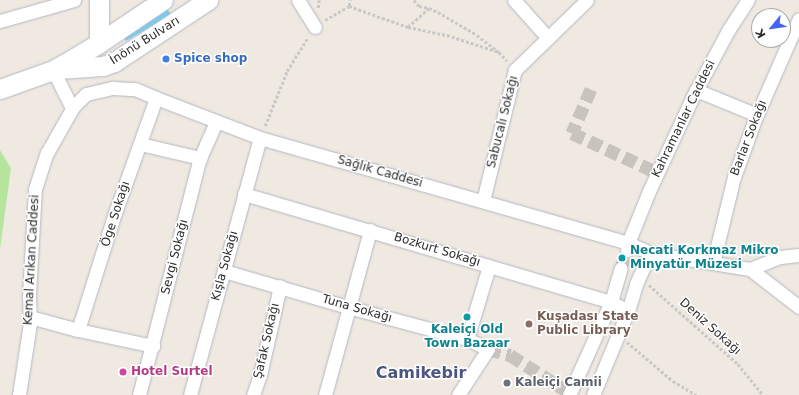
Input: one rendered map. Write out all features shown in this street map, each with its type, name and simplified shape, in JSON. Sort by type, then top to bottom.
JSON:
[{"type":"main road","points":[[99,0],[99,43]]},
{"type":"main road","name":"İnönü Bulvarı","points":[[0,89],[53,70],[99,43],[163,0]]},
{"type":"main road","name":"İnönü Bulvarı","points":[[53,70],[103,66],[114,62],[208,0]]},
{"type":"street","points":[[0,21],[74,0]]},
{"type":"street","points":[[298,0],[315,27]]},
{"type":"street","points":[[514,0],[548,38]]},
{"type":"street","name":"Kahramanlar Caddesi","points":[[627,246],[649,191],[696,90],[729,30],[748,0]]},
{"type":"street","name":"Sabucalı Sokağı","points":[[483,201],[515,70],[583,1]]},
{"type":"street","name":"Barlar Sokağı","points":[[712,263],[734,177],[757,115],[799,19]]},
{"type":"street","points":[[53,70],[72,108]]},
{"type":"street","name":"Sağlık Caddesi","points":[[113,88],[135,89],[260,138],[483,201],[650,253],[750,269]]},
{"type":"street","name":"Kemal Arıkan Caddesi","points":[[19,395],[30,318],[31,229],[35,189],[47,153],[72,108],[86,94],[113,88]]},
{"type":"street","points":[[696,90],[757,115]]},
{"type":"street","name":"Öge Sokağı","points":[[78,330],[156,98]]},
{"type":"street","name":"Sevgi Sokağı","points":[[139,395],[200,158],[216,122]]},
{"type":"street","name":"Kışla Sokağı","points":[[194,394],[224,271],[260,138]]},
{"type":"street","points":[[140,144],[200,158]]},
{"type":"street","name":"Bozkurt Sokağı","points":[[244,194],[611,302],[628,311]]},
{"type":"street","points":[[325,395],[370,230]]},
{"type":"street","points":[[593,395],[628,311],[639,276],[650,253]]},
{"type":"street","points":[[750,269],[780,257],[799,255]]},
{"type":"street","points":[[467,339],[489,266]]},
{"type":"street","points":[[569,395],[611,302],[621,268]]},
{"type":"street","points":[[750,269],[799,307]]},
{"type":"street","name":"Tuna Sokağı","points":[[224,271],[280,286],[348,308],[467,339],[488,349],[458,395]]},
{"type":"street","name":"Şafak Sokağı","points":[[254,395],[280,286]]},
{"type":"street","points":[[30,318],[152,346]]},
{"type":"path","points":[[260,138],[287,71],[315,27],[349,6],[350,0]]},
{"type":"path","points":[[414,0],[419,6],[438,12],[477,35],[499,52],[515,70]]},
{"type":"path","points":[[349,6],[408,27],[447,36],[499,52]]},
{"type":"path","points":[[408,27],[429,8]]},
{"type":"path","name":"Deniz Sokağı","points":[[639,276],[738,364],[763,395]]},
{"type":"path","points":[[618,334],[673,381],[696,395]]},
{"type":"green space","points":[[0,150],[11,168],[0,249]]},
{"type":"water","points":[[167,8],[171,15],[126,41],[122,34]]},
{"type":"tunnel","points":[[591,89],[572,133],[658,173]]},
{"type":"tunnel","points":[[621,268],[627,250]]},
{"type":"tunnel","points":[[488,349],[510,355],[570,393]]},
{"type":"place","name":"Spice shop","points":[[166,59]]},
{"type":"place","name":"Necati Korkmaz Mikro Minyatür Müzesi","points":[[622,258]]},
{"type":"place","name":"Kaleiçi Old Town Bazaar","points":[[467,317]]},
{"type":"place","name":"Kuşadası State Public Library","points":[[529,324]]},
{"type":"place","name":"Hotel Surtel","points":[[123,372]]},
{"type":"place","name":"Kaleiçi Camii","points":[[507,383]]},
{"type":"district","name":"Camikebir","points":[[421,373]]}]
